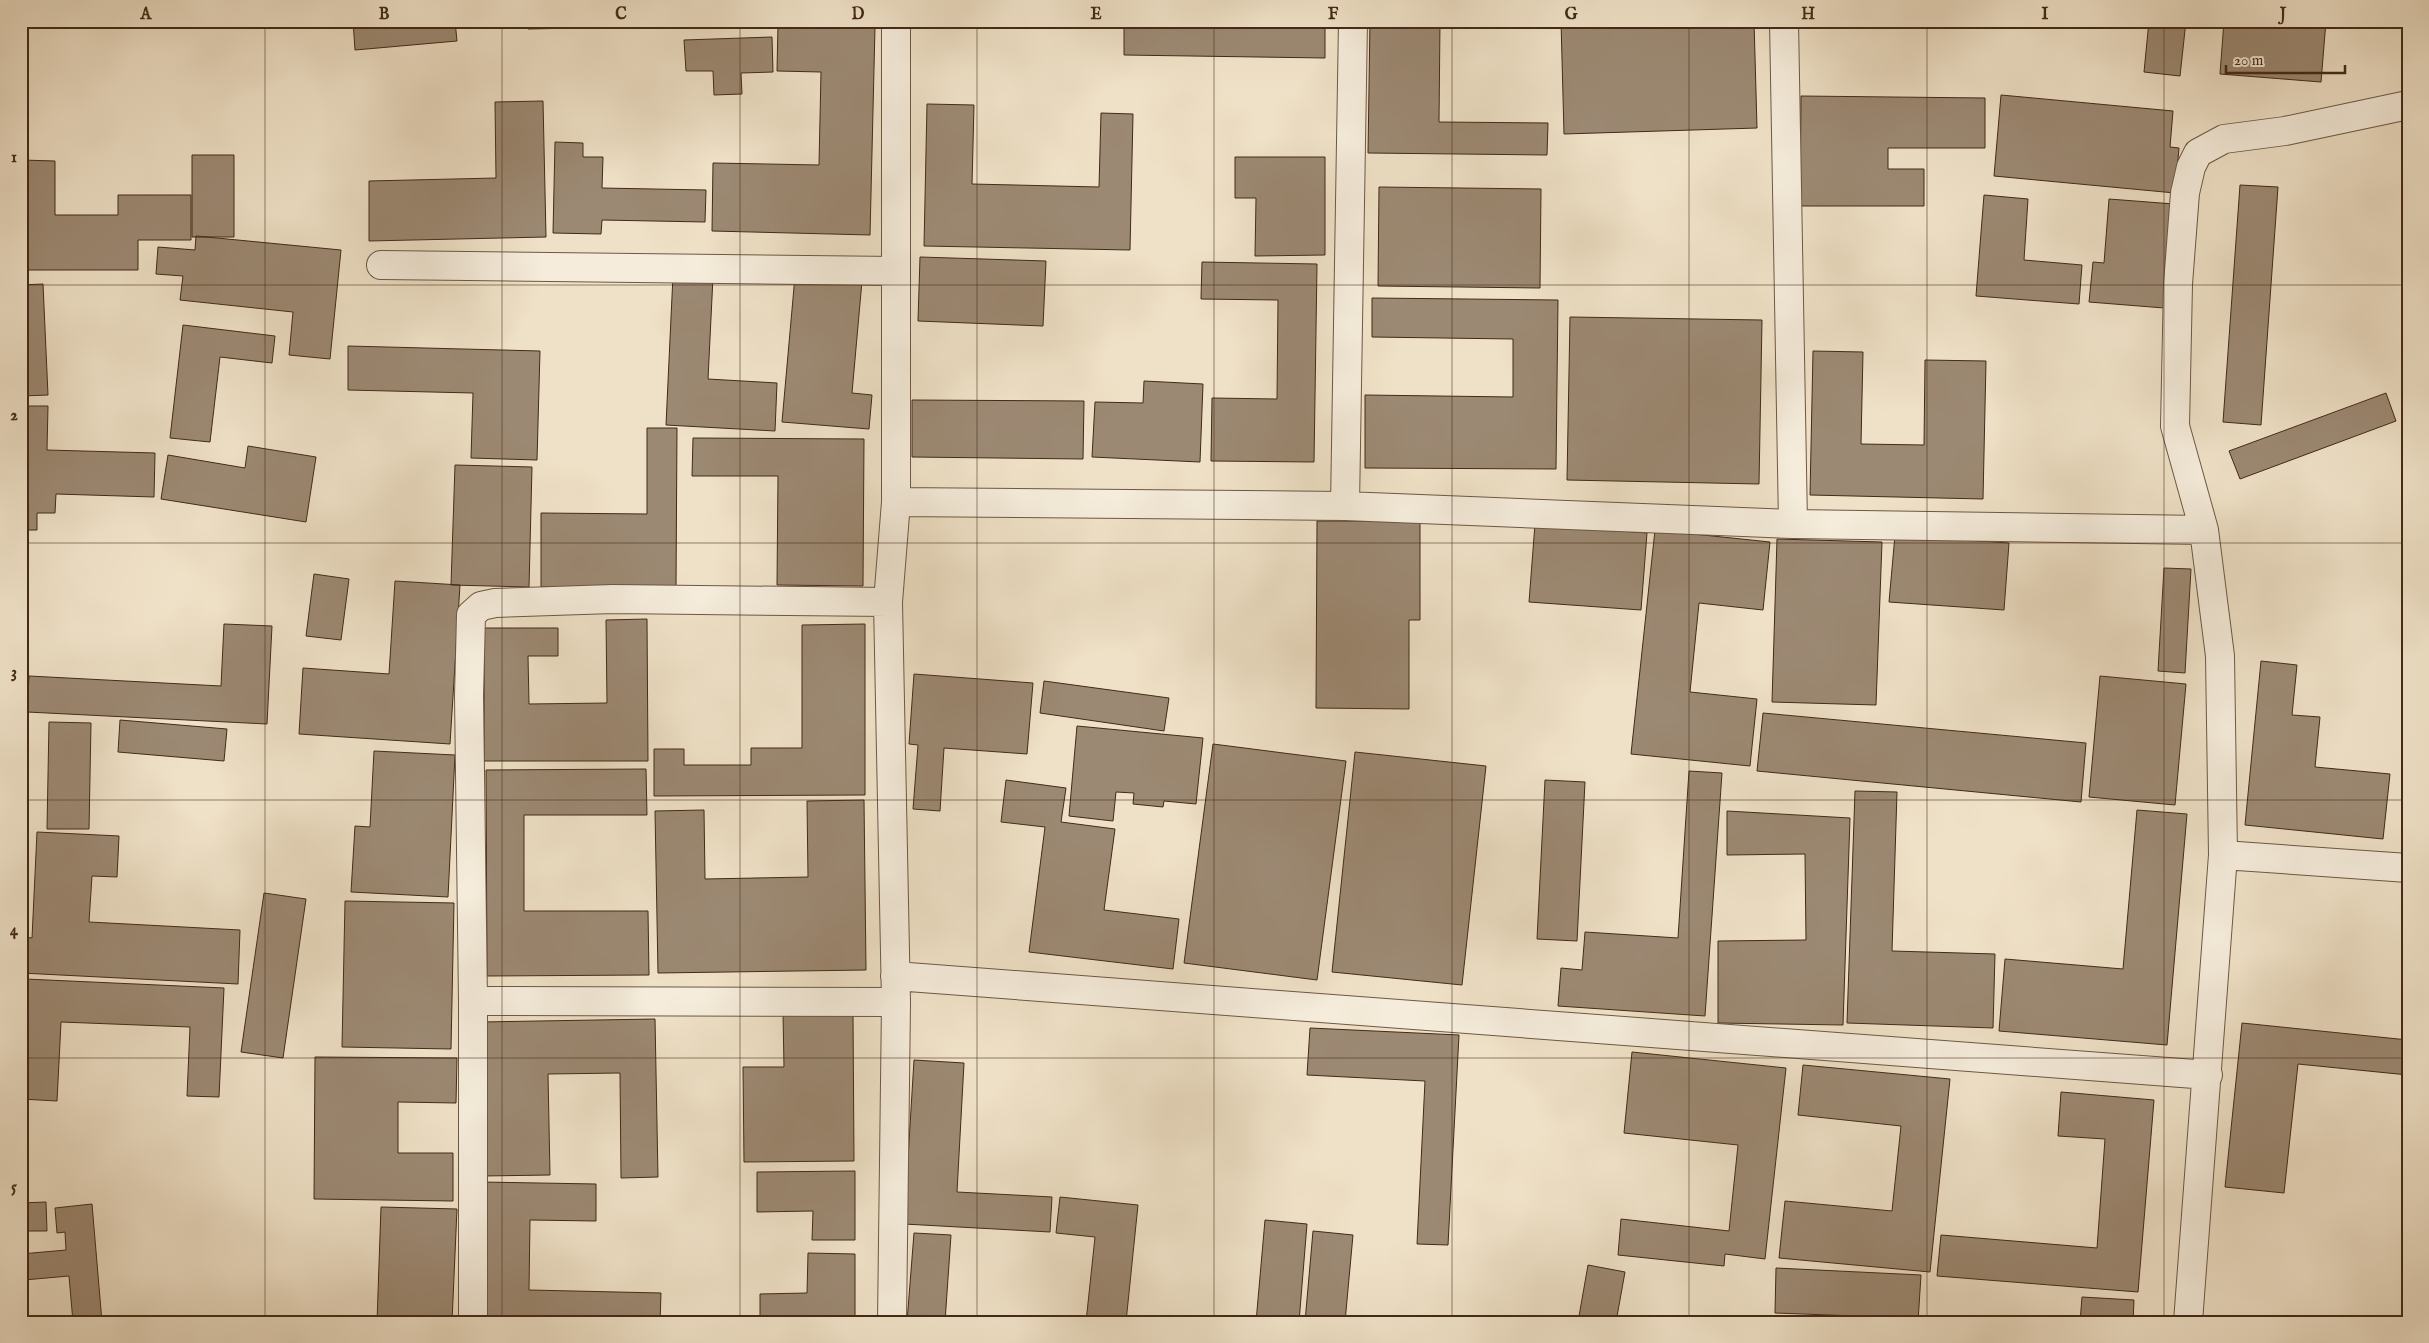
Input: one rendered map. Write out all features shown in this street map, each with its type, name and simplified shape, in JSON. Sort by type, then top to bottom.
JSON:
[{"type":"street","points":[[892,1322],[895,989],[888,602],[896,502],[894,271],[896,21]]},
{"type":"street","points":[[1345,506],[1353,21]]},
{"type":"street","points":[[1784,21],[1794,524]]},
{"type":"street","points":[[2188,1322],[2223,855],[2220,656],[2204,530],[2175,426],[2178,284],[2185,193],[2190,166],[2198,153],[2224,138],[2285,132],[2408,106]]},
{"type":"street","points":[[381,265],[894,271]]},
{"type":"street","points":[[896,502],[1345,506],[1794,524],[2204,530]]},
{"type":"street","points":[[473,1322],[471,615],[481,606],[495,603],[613,599],[888,602]]},
{"type":"street","points":[[2223,855],[2408,868]]},
{"type":"street","points":[[473,1001],[895,989],[2208,1075]]},
{"type":"building","points":[[353,21],[455,21],[457,41],[355,50]]},
{"type":"building","points":[[527,21],[685,21],[685,26],[528,29]]},
{"type":"building","points":[[704,21],[868,21],[868,23]]},
{"type":"building","points":[[1124,21],[1325,21],[1325,58],[1124,55]]},
{"type":"building","points":[[1370,21],[1440,21],[1439,122],[1548,123],[1547,155],[1368,153]]},
{"type":"building","points":[[1561,21],[1754,21],[1757,128],[1564,134]]},
{"type":"building","points":[[2149,21],[2186,21],[2180,76],[2144,72]]},
{"type":"building","points":[[2224,21],[2326,21],[2321,82],[2220,74]]},
{"type":"building","points":[[778,25],[875,27],[870,235],[712,231],[713,163],[819,165],[821,72],[777,71]]},
{"type":"building","points":[[772,37],[773,72],[741,73],[742,94],[714,95],[713,71],[686,71],[684,40]]},
{"type":"building","points":[[2001,95],[2173,111],[2170,147],[2179,148],[2175,193],[1994,176]]},
{"type":"building","points":[[1801,96],[1985,98],[1985,148],[1888,148],[1888,169],[1924,169],[1924,206],[1800,206]]},
{"type":"building","points":[[543,101],[546,237],[369,241],[369,181],[496,178],[495,102]]},
{"type":"building","points":[[927,104],[974,105],[972,184],[1099,187],[1101,113],[1133,114],[1130,250],[924,246]]},
{"type":"building","points":[[555,142],[583,143],[583,157],[603,157],[602,188],[706,190],[705,222],[602,220],[601,234],[553,233]]},
{"type":"building","points":[[192,155],[234,155],[234,237],[192,237]]},
{"type":"building","points":[[1235,157],[1325,157],[1325,255],[1255,256],[1256,198],[1235,198]]},
{"type":"building","points":[[21,160],[55,161],[55,215],[118,215],[118,195],[191,195],[191,240],[138,240],[138,270],[21,270]]},
{"type":"building","points":[[2240,185],[2278,187],[2261,425],[2223,422]]},
{"type":"building","points":[[1379,187],[1541,189],[1540,288],[1378,286]]},
{"type":"building","points":[[1984,195],[2028,199],[2024,260],[2082,265],[2079,304],[1976,296]]},
{"type":"building","points":[[2109,199],[2174,204],[2164,308],[2089,302],[2093,262],[2104,263]]},
{"type":"building","points":[[196,236],[341,250],[330,359],[289,355],[293,312],[180,300],[183,276],[156,274],[158,247],[195,250]]},
{"type":"building","points":[[920,257],[1046,261],[1043,326],[918,321]]},
{"type":"building","points":[[1202,262],[1317,264],[1314,462],[1211,461],[1212,398],[1277,399],[1278,300],[1201,299]]},
{"type":"building","points":[[673,275],[713,277],[708,379],[777,383],[775,431],[666,425]]},
{"type":"building","points":[[795,276],[862,281],[852,393],[872,395],[869,429],[782,422]]},
{"type":"building","points":[[43,284],[48,395],[21,396],[21,285]]},
{"type":"building","points":[[1372,298],[1558,300],[1556,469],[1365,468],[1365,395],[1513,397],[1513,339],[1372,337]]},
{"type":"building","points":[[1570,317],[1762,320],[1759,484],[1567,480]]},
{"type":"building","points":[[183,325],[275,336],[272,363],[220,357],[210,442],[170,438]]},
{"type":"building","points":[[348,346],[540,351],[537,460],[471,458],[473,393],[348,390]]},
{"type":"building","points":[[1813,351],[1863,352],[1861,444],[1924,445],[1925,360],[1986,361],[1983,499],[1810,495]]},
{"type":"building","points":[[1144,381],[1203,384],[1200,462],[1092,457],[1095,402],[1143,403]]},
{"type":"building","points":[[2386,393],[2396,421],[2240,479],[2229,451]]},
{"type":"building","points":[[912,400],[1084,401],[1083,459],[912,457]]},
{"type":"building","points":[[21,406],[48,406],[47,450],[155,453],[154,497],[56,494],[55,513],[37,513],[37,530],[21,530]]},
{"type":"building","points":[[647,428],[677,428],[676,588],[541,587],[541,513],[647,514]]},
{"type":"building","points":[[693,438],[864,439],[863,586],[777,585],[778,476],[692,476]]},
{"type":"building","points":[[248,446],[316,457],[306,522],[161,499],[168,455],[245,468]]},
{"type":"building","points":[[455,465],[532,467],[529,587],[451,585]]},
{"type":"building","points":[[1317,521],[1420,521],[1420,620],[1409,620],[1409,709],[1316,708]]},
{"type":"building","points":[[1535,524],[1647,533],[1641,610],[1529,602]]},
{"type":"building","points":[[1655,530],[1770,542],[1763,610],[1699,603],[1690,692],[1757,699],[1750,766],[1631,754]]},
{"type":"building","points":[[1895,535],[2009,543],[2004,610],[1889,602]]},
{"type":"building","points":[[1777,539],[1882,542],[1876,705],[1772,702]]},
{"type":"building","points":[[2164,568],[2191,569],[2185,673],[2158,671]]},
{"type":"building","points":[[314,574],[349,579],[341,640],[306,636]]},
{"type":"building","points":[[395,581],[460,585],[450,744],[299,734],[303,668],[389,674]]},
{"type":"building","points":[[647,619],[648,761],[484,761],[484,628],[558,628],[558,656],[528,656],[529,704],[607,703],[606,620]]},
{"type":"building","points":[[224,624],[272,626],[267,724],[27,712],[29,676],[221,686]]},
{"type":"building","points":[[865,624],[865,795],[654,796],[654,749],[684,749],[684,765],[751,765],[751,748],[802,748],[802,625]]},
{"type":"building","points":[[2261,661],[2297,665],[2292,715],[2320,717],[2315,767],[2390,774],[2383,839],[2245,825]]},
{"type":"building","points":[[914,674],[1033,683],[1027,754],[944,748],[940,811],[913,809],[918,745],[909,744]]},
{"type":"building","points":[[2100,676],[2186,684],[2175,805],[2089,797]]},
{"type":"building","points":[[1044,681],[1169,698],[1164,731],[1040,713]]},
{"type":"building","points":[[1763,713],[2086,743],[2081,802],[1757,771]]},
{"type":"building","points":[[120,720],[227,729],[224,761],[118,752]]},
{"type":"building","points":[[49,722],[91,723],[89,829],[47,829]]},
{"type":"building","points":[[1077,726],[1203,738],[1196,804],[1164,801],[1163,807],[1133,804],[1134,793],[1116,792],[1113,821],[1069,816]]},
{"type":"building","points":[[1213,744],[1346,761],[1317,980],[1184,963]]},
{"type":"building","points":[[374,751],[455,755],[448,897],[351,892],[355,826],[370,827]]},
{"type":"building","points":[[1355,752],[1486,766],[1462,985],[1332,972]]},
{"type":"building","points":[[646,769],[647,815],[524,815],[524,911],[648,911],[649,975],[487,976],[486,770]]},
{"type":"building","points":[[1689,771],[1722,773],[1705,1016],[1558,1006],[1561,968],[1582,970],[1585,932],[1678,938]]},
{"type":"building","points":[[1006,780],[1066,788],[1061,822],[1115,829],[1104,910],[1179,919],[1173,969],[1029,952],[1045,827],[1001,822]]},
{"type":"building","points":[[1545,780],[1585,782],[1577,941],[1537,939]]},
{"type":"building","points":[[1855,791],[1897,792],[1892,951],[1995,954],[1993,1028],[1847,1023]]},
{"type":"building","points":[[864,800],[866,970],[658,973],[655,811],[704,810],[705,879],[808,877],[807,801]]},
{"type":"building","points":[[2137,810],[2187,814],[2167,1045],[1999,1031],[2005,959],[2123,969]]},
{"type":"building","points":[[1727,811],[1850,818],[1843,1025],[1718,1023],[1718,941],[1806,940],[1805,854],[1727,855]]},
{"type":"building","points":[[37,832],[119,836],[117,877],[92,876],[89,922],[240,930],[238,984],[21,973],[23,937],[32,938]]},
{"type":"building","points":[[264,893],[306,899],[283,1058],[241,1052]]},
{"type":"building","points":[[345,901],[454,903],[451,1049],[342,1047]]},
{"type":"building","points":[[25,979],[224,988],[219,1097],[187,1096],[190,1027],[61,1022],[57,1101],[21,1099]]},
{"type":"building","points":[[783,1013],[853,1013],[854,1161],[744,1162],[743,1067],[784,1067]]},
{"type":"building","points":[[655,1019],[658,1177],[621,1178],[620,1073],[548,1074],[550,1175],[483,1176],[481,1022]]},
{"type":"building","points":[[2242,1023],[2408,1040],[2408,1075],[2298,1064],[2284,1193],[2225,1187]]},
{"type":"building","points":[[1310,1028],[1459,1035],[1448,1245],[1417,1244],[1425,1081],[1307,1075]]},
{"type":"building","points":[[1632,1052],[1786,1068],[1765,1259],[1725,1254],[1724,1266],[1618,1255],[1621,1219],[1729,1231],[1738,1145],[1624,1133]]},
{"type":"building","points":[[315,1057],[457,1058],[456,1103],[398,1102],[398,1153],[453,1153],[453,1201],[314,1199]]},
{"type":"building","points":[[914,1060],[964,1063],[957,1192],[1052,1197],[1050,1232],[904,1224]]},
{"type":"building","points":[[1803,1065],[1950,1079],[1930,1272],[1779,1258],[1785,1201],[1892,1211],[1901,1126],[1798,1115]]},
{"type":"building","points":[[2061,1092],[2154,1100],[2138,1292],[1937,1276],[1941,1235],[2097,1248],[2105,1139],[2058,1136]]},
{"type":"building","points":[[855,1171],[855,1240],[812,1240],[813,1211],[757,1212],[757,1172]]},
{"type":"building","points":[[481,1182],[596,1184],[596,1221],[530,1220],[529,1290],[661,1293],[660,1322],[478,1322]]},
{"type":"building","points":[[1060,1197],[1138,1205],[1126,1322],[1086,1322],[1095,1237],[1056,1233]]},
{"type":"building","points":[[46,1202],[47,1231],[21,1231],[21,1203]]},
{"type":"building","points":[[92,1204],[102,1322],[73,1322],[69,1276],[24,1280],[21,1254],[66,1250],[65,1232],[57,1233],[55,1208]]},
{"type":"building","points":[[381,1207],[457,1209],[452,1322],[377,1322]]},
{"type":"building","points":[[1265,1220],[1307,1224],[1299,1322],[1256,1322]]},
{"type":"building","points":[[1313,1231],[1353,1235],[1345,1322],[1305,1322]]},
{"type":"building","points":[[914,1233],[951,1235],[945,1322],[907,1322]]},
{"type":"building","points":[[808,1253],[855,1254],[855,1322],[760,1322],[760,1294],[807,1293]]},
{"type":"building","points":[[1588,1265],[1625,1272],[1616,1322],[1578,1322]]},
{"type":"building","points":[[1776,1268],[1921,1275],[1918,1322],[1857,1322],[1857,1316],[1775,1313]]},
{"type":"building","points":[[2082,1297],[2134,1300],[2133,1322],[2080,1322]]}]
